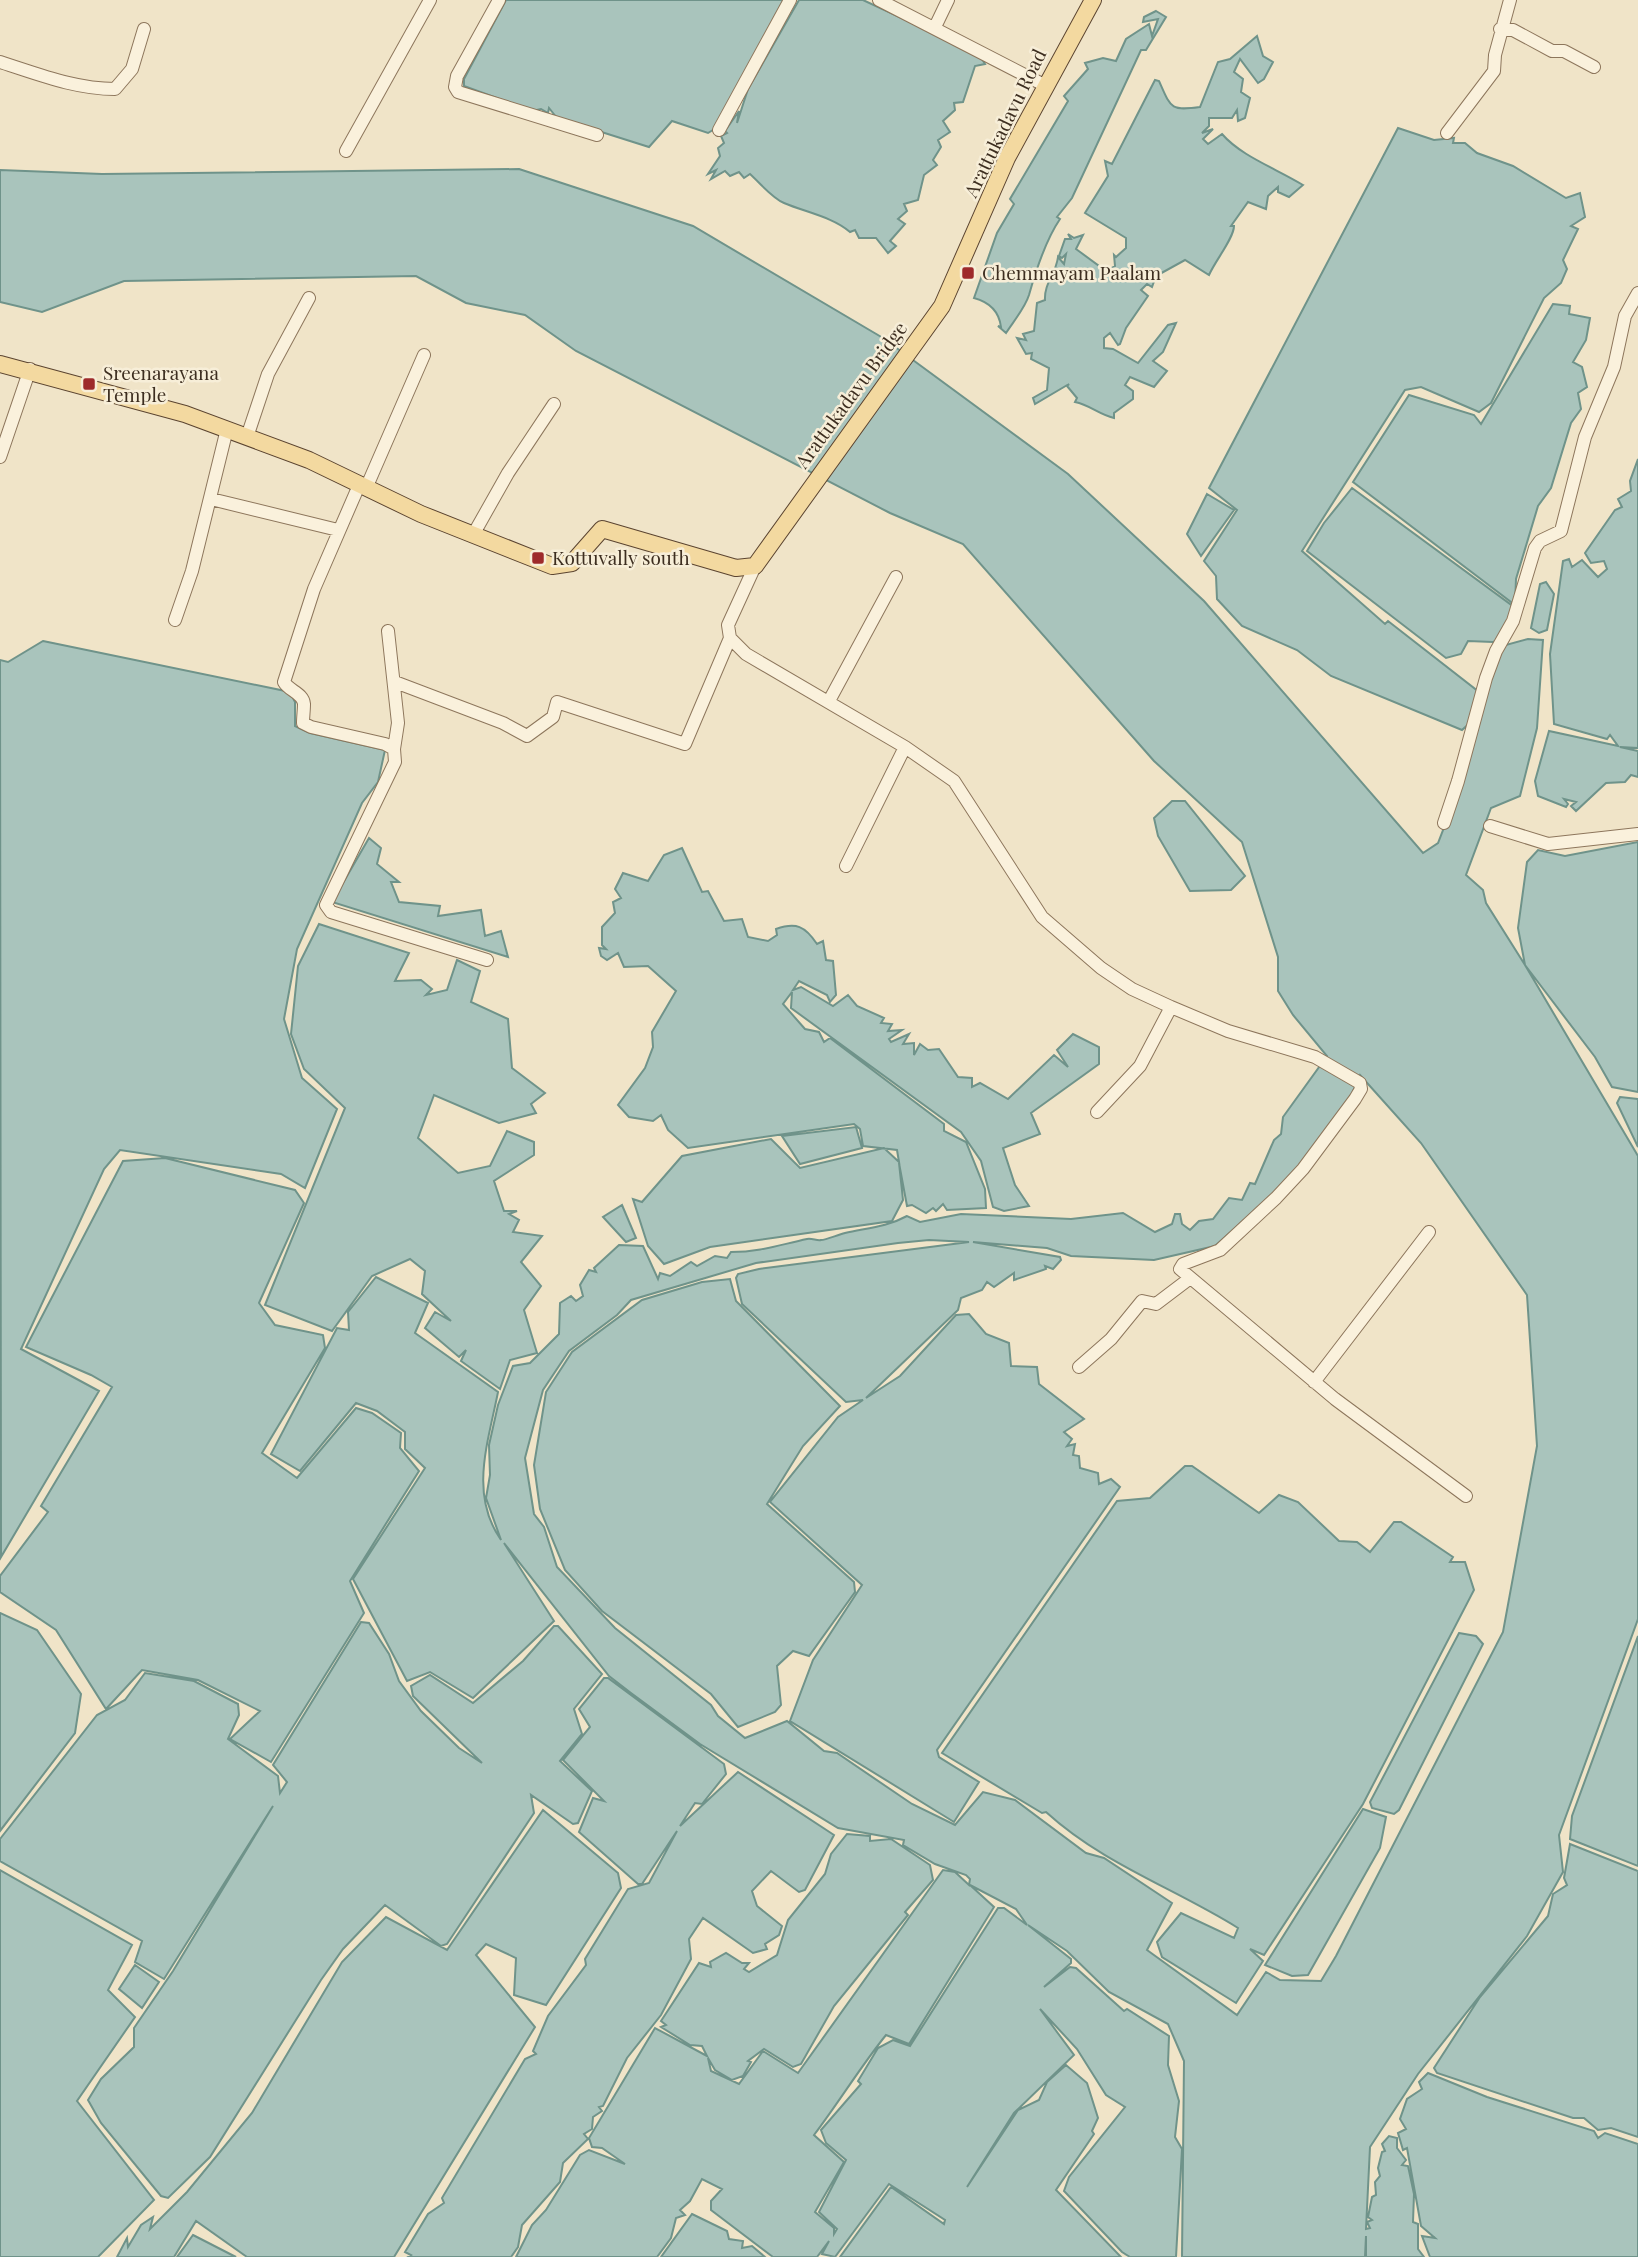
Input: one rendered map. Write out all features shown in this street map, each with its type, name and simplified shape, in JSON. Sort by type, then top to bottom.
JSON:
[{"type":"main road","name":"Arattukadavu Road","points":[[942,306],[1007,158],[1093,0]]},
{"type":"main road","name":"Arattukadavu Bridge","points":[[755,566],[942,306]]},
{"type":"main road","points":[[0,364],[30,369],[185,414],[227,429],[364,484],[421,514],[552,566],[572,563],[602,529],[736,568],[755,566]]},
{"type":"street","points":[[346,151],[430,0]]},
{"type":"street","points":[[499,0],[457,76],[455,87],[458,92],[597,135]]},
{"type":"street","points":[[719,130],[790,0]]},
{"type":"street","points":[[880,0],[1046,86]]},
{"type":"street","points":[[935,27],[948,0]]},
{"type":"street","points":[[1447,133],[1494,71],[1500,29],[1510,0]]},
{"type":"street","points":[[0,62],[58,81],[95,89],[115,89],[132,69],[144,29]]},
{"type":"street","points":[[1500,29],[1513,30],[1552,51],[1564,51],[1594,67]]},
{"type":"street","points":[[1444,823],[1486,678],[1496,651],[1513,621],[1535,548],[1540,541],[1561,531],[1586,437],[1614,367],[1625,316],[1638,293]]},
{"type":"street","points":[[247,437],[268,374],[309,298]]},
{"type":"street","points":[[394,749],[385,744],[303,723],[304,702],[300,694],[288,689],[284,682],[314,589],[338,530],[364,484],[424,355]]},
{"type":"street","points":[[0,457],[30,369]]},
{"type":"street","points":[[473,535],[508,473],[554,404]]},
{"type":"street","points":[[175,620],[192,571],[227,429]]},
{"type":"street","points":[[211,499],[338,530]]},
{"type":"street","points":[[395,682],[503,723],[527,736],[553,718],[557,702],[685,744],[730,638],[728,625],[755,566]]},
{"type":"street","points":[[829,701],[897,577]]},
{"type":"street","points":[[388,631],[398,723],[395,762],[326,905],[331,912],[487,960]]},
{"type":"street","points":[[730,638],[746,654],[905,747],[954,781],[1042,916],[1101,968],[1132,989],[1171,1007],[1228,1031],[1315,1057],[1360,1083],[1361,1089],[1355,1099],[1303,1169],[1276,1198],[1220,1250],[1183,1264],[1180,1269],[1314,1382],[1466,1496]]},
{"type":"street","points":[[846,866],[905,747]]},
{"type":"street","points":[[1490,826],[1548,844],[1638,834]]},
{"type":"street","points":[[1097,1112],[1140,1066],[1171,1007]]},
{"type":"street","points":[[1314,1382],[1429,1232]]},
{"type":"street","points":[[1079,1367],[1111,1339],[1142,1301],[1156,1304],[1189,1279]]},
{"type":"water","points":[[506,0],[784,0],[721,125],[708,133],[672,121],[649,147],[557,118],[549,108],[548,113],[541,109],[532,111],[464,86],[464,79]]},
{"type":"water","points":[[799,0],[863,0],[979,54],[985,64],[975,66],[963,102],[954,103],[955,110],[943,121],[950,132],[938,140],[941,147],[933,160],[937,165],[924,175],[918,200],[904,204],[907,211],[898,219],[905,224],[890,241],[896,246],[888,253],[876,238],[859,238],[855,230],[850,232],[827,219],[780,201],[750,174],[744,178],[739,172],[730,176],[725,171],[711,179],[716,170],[708,174],[720,156],[718,148],[724,143],[721,136],[727,133],[725,131],[739,111],[737,123],[748,89]]},
{"type":"water","points":[[1156,11],[1166,17],[1146,50],[1141,50],[1072,198],[1057,217],[1060,219],[1045,246],[1027,300],[1006,333],[998,326],[1001,327],[1000,321],[992,308],[974,298],[997,233],[1014,204],[1010,199],[1068,101],[1064,96],[1088,69],[1085,63],[1103,58],[1116,61],[1126,39],[1149,24],[1152,36],[1158,19],[1143,22],[1144,17]]},
{"type":"water","points":[[1257,36],[1263,56],[1273,62],[1264,79],[1258,83],[1240,59],[1234,72],[1243,79],[1241,92],[1250,98],[1245,118],[1238,121],[1237,110],[1232,118],[1209,118],[1209,126],[1202,133],[1213,129],[1203,139],[1208,144],[1222,134],[1249,155],[1303,185],[1289,197],[1278,192],[1278,187],[1268,196],[1266,209],[1248,202],[1231,226],[1234,226],[1231,237],[1209,275],[1185,260],[1156,276],[1152,287],[1147,284],[1141,290],[1148,296],[1126,328],[1120,344],[1118,345],[1110,333],[1104,338],[1104,348],[1113,349],[1138,363],[1168,325],[1176,323],[1163,352],[1153,361],[1167,371],[1154,387],[1130,377],[1125,385],[1133,391],[1133,399],[1114,413],[1114,418],[1075,402],[1077,398],[1067,386],[1069,384],[1035,404],[1033,398],[1047,390],[1049,368],[1031,359],[1032,353],[1026,354],[1017,338],[1026,340],[1023,334],[1034,331],[1037,303],[1045,300],[1046,288],[1058,257],[1064,264],[1066,254],[1062,258],[1059,256],[1065,239],[1071,239],[1068,234],[1074,238],[1083,235],[1076,249],[1106,271],[1115,266],[1114,255],[1116,257],[1126,248],[1126,238],[1085,213],[1108,176],[1105,161],[1112,164],[1155,80],[1159,81],[1173,106],[1200,107],[1218,62],[1230,59]]},
{"type":"water","points":[[1398,128],[1434,140],[1454,138],[1453,143],[1465,143],[1477,153],[1513,166],[1566,198],[1580,193],[1585,217],[1571,226],[1578,229],[1563,260],[1567,269],[1561,283],[1544,298],[1491,403],[1479,412],[1421,387],[1405,390],[1302,551],[1385,624],[1388,621],[1479,692],[1472,721],[1462,730],[1331,676],[1297,650],[1242,626],[1217,599],[1216,576],[1204,561],[1237,510],[1209,488]]},
{"type":"water","points":[[519,169],[693,226],[883,338],[1068,474],[1204,601],[1423,853],[1438,843],[1462,781],[1491,649],[1528,639],[1543,640],[1537,728],[1520,796],[1491,808],[1466,875],[1483,890],[1486,903],[1638,1156],[1638,1619],[1559,1835],[1563,1872],[1527,1936],[1418,2074],[1370,2147],[1366,2229],[1370,2228],[1367,2222],[1372,2220],[1368,2217],[1372,2197],[1376,2195],[1375,2182],[1380,2176],[1378,2168],[1382,2152],[1385,2151],[1382,2144],[1389,2136],[1397,2138],[1397,2148],[1406,2160],[1402,2165],[1408,2166],[1414,2194],[1413,2222],[1418,2224],[1418,2249],[1424,2257],[1366,2257],[1366,2236],[1365,2257],[1182,2257],[1184,2061],[1168,2024],[1109,1992],[1067,1951],[1028,1925],[1071,1959],[1071,1963],[1044,1987],[1070,1967],[1076,1968],[1124,2011],[1127,2009],[1169,2036],[1168,2065],[1179,2101],[1175,2137],[1182,2149],[1176,2257],[1130,2257],[1122,2252],[1064,2191],[1069,2177],[1125,2107],[1106,2095],[1077,2049],[1040,2009],[1074,2055],[1014,2113],[967,2187],[1018,2110],[1039,2100],[1047,2082],[1066,2065],[1087,2083],[1098,2118],[1092,2131],[1094,2134],[1056,2190],[1121,2257],[840,2257],[891,2187],[944,2224],[945,2220],[889,2184],[835,2257],[822,2254],[829,2241],[817,2257],[773,2257],[711,2210],[711,2201],[722,2189],[702,2179],[690,2201],[680,2210],[685,2215],[676,2218],[671,2238],[657,2257],[516,2257],[532,2225],[546,2210],[580,2155],[589,2150],[625,2164],[602,2148],[592,2147],[589,2138],[655,2028],[707,2056],[702,2046],[690,2045],[661,2027],[666,2025],[661,2021],[699,1963],[711,1967],[710,1962],[726,1953],[742,1963],[749,1963],[744,1969],[749,1972],[777,1955],[788,1920],[825,1874],[831,1854],[847,1834],[870,1836],[870,1841],[891,1839],[930,1865],[933,1880],[905,1912],[908,1915],[834,2006],[801,2064],[793,2067],[764,2049],[748,2061],[751,2062],[743,2076],[732,2080],[715,2070],[708,2058],[711,2071],[739,2084],[763,2051],[798,2073],[943,1870],[955,1872],[969,1885],[970,1879],[966,1875],[935,1864],[903,1845],[904,1840],[838,1828],[700,1744],[609,1676],[504,1543],[554,1621],[473,1698],[430,1672],[407,1681],[353,1579],[425,1468],[405,1449],[405,1432],[377,1411],[356,1403],[300,1471],[271,1454],[337,1328],[349,1330],[348,1312],[376,1277],[428,1303],[415,1333],[498,1392],[486,1449],[483,1486],[491,1523],[501,1540],[486,1498],[490,1475],[489,1445],[498,1405],[513,1366],[530,1363],[559,1334],[560,1303],[571,1296],[576,1301],[583,1296],[580,1285],[589,1270],[596,1272],[594,1268],[619,1245],[643,1246],[658,1279],[660,1273],[670,1276],[691,1262],[697,1266],[715,1256],[727,1258],[731,1252],[807,1239],[823,1240],[884,1225],[907,1216],[920,1222],[961,1214],[1071,1219],[1123,1213],[1155,1232],[1172,1224],[1175,1214],[1180,1214],[1182,1224],[1190,1230],[1199,1221],[1213,1219],[1229,1198],[1242,1200],[1250,1183],[1255,1184],[1274,1140],[1281,1134],[1283,1117],[1327,1056],[1293,1015],[1278,991],[1278,957],[1242,842],[1154,761],[963,544],[890,513],[576,351],[525,315],[466,303],[416,276],[124,281],[42,312],[0,302],[0,170],[102,174]],"holes":[[[1360,1075],[1421,1143],[1527,1295],[1537,1446],[1503,1632],[1336,1956],[1321,1981],[1280,1980],[1266,1972],[1237,2015],[1147,1950],[1172,1903],[1104,1858],[1086,1853],[1015,1800],[983,1792],[955,1825],[912,1804],[837,1753],[824,1751],[787,1721],[745,1738],[718,1716],[711,1705],[615,1628],[557,1567],[544,1527],[534,1514],[525,1458],[543,1390],[569,1351],[617,1315],[631,1300],[756,1263],[898,1243],[929,1240],[969,1242],[759,1269],[738,1274],[736,1278],[742,1304],[846,1402],[863,1400],[838,1417],[770,1502],[862,1585],[813,1660],[790,1721],[954,1822],[979,1782],[939,1757],[937,1750],[1120,1487],[1111,1479],[1099,1484],[1098,1473],[1080,1468],[1079,1456],[1073,1455],[1075,1444],[1067,1446],[1072,1439],[1064,1432],[1084,1419],[1039,1384],[1037,1367],[1011,1366],[1009,1343],[986,1334],[969,1314],[956,1315],[900,1376],[866,1398],[958,1310],[961,1298],[982,1290],[987,1282],[994,1287],[1014,1273],[1014,1280],[1046,1269],[1045,1266],[1053,1269],[1061,1260],[1060,1257],[973,1242],[1047,1248],[1071,1256],[1154,1260],[1215,1246],[1291,1178],[1351,1096]],[[970,1885],[1016,1909],[1027,1925],[1004,1908],[998,1908],[910,2046],[893,2040],[878,2048],[858,2081],[861,2084],[821,2130],[826,2143],[846,2160],[819,2212],[837,2229],[834,2234],[834,2228],[815,2212],[844,2162],[814,2135],[886,2035],[909,2044],[994,1907]]]},
{"type":"water","points":[[1553,304],[1570,306],[1569,314],[1590,318],[1586,340],[1573,362],[1582,367],[1587,387],[1578,393],[1581,409],[1571,423],[1551,488],[1538,506],[1516,579],[1515,605],[1353,482],[1409,395],[1474,415],[1481,424]]},
{"type":"water","points":[[1638,459],[1638,748],[1620,747],[1638,751],[1638,777],[1631,775],[1625,782],[1606,783],[1576,811],[1571,806],[1576,802],[1564,799],[1568,804],[1566,807],[1538,796],[1535,781],[1549,731],[1618,746],[1610,735],[1607,739],[1554,724],[1550,654],[1563,561],[1569,559],[1572,567],[1582,560],[1598,577],[1607,569],[1604,561],[1591,563],[1585,553],[1615,510],[1622,507],[1618,499],[1631,491],[1630,481]]},
{"type":"water","points":[[1352,488],[1514,607],[1505,638],[1493,642],[1468,641],[1461,654],[1446,658],[1307,551],[1324,523]]},
{"type":"water","points":[[1207,494],[1234,510],[1201,556],[1187,534]]},
{"type":"water","points":[[1546,582],[1554,594],[1547,630],[1539,633],[1531,628],[1540,584]]},
{"type":"water","points":[[43,641],[290,692],[295,702],[295,726],[310,733],[385,750],[378,782],[362,803],[297,949],[284,1019],[302,1078],[337,1109],[305,1188],[281,1174],[120,1150],[104,1169],[21,1349],[99,1391],[1,1557],[0,660],[8,662]]},
{"type":"water","points":[[1172,801],[1185,801],[1245,876],[1231,890],[1190,891],[1158,836],[1154,818]]},
{"type":"water","points":[[369,838],[381,848],[377,864],[399,882],[391,882],[399,902],[440,906],[438,916],[481,910],[485,936],[501,931],[508,957],[332,902]]},
{"type":"water","points":[[1638,842],[1638,1092],[1612,1087],[1595,1057],[1525,965],[1518,928],[1527,862],[1538,850],[1565,856]]},
{"type":"water","points":[[682,848],[702,892],[708,891],[724,921],[742,919],[748,937],[768,941],[777,935],[776,929],[795,926],[804,929],[817,944],[823,941],[826,960],[833,961],[836,995],[830,1002],[827,995],[799,981],[793,990],[801,987],[833,1006],[848,995],[857,1006],[884,1018],[881,1023],[892,1024],[888,1031],[902,1030],[889,1039],[891,1042],[909,1034],[903,1044],[914,1043],[914,1055],[920,1044],[928,1050],[939,1049],[958,1077],[972,1078],[972,1087],[980,1083],[1008,1099],[1054,1055],[1068,1067],[1057,1050],[1073,1034],[1099,1047],[1099,1064],[1031,1113],[1040,1134],[1003,1148],[1015,1185],[1029,1206],[1004,1211],[993,1207],[981,1161],[961,1132],[791,1008],[792,992],[783,1004],[805,1029],[819,1032],[824,1042],[830,1038],[944,1124],[944,1131],[966,1142],[985,1189],[986,1208],[947,1210],[943,1204],[936,1211],[933,1208],[926,1213],[912,1205],[907,1206],[899,1163],[903,1200],[892,1221],[710,1247],[664,1264],[648,1246],[633,1199],[642,1202],[682,1156],[771,1139],[800,1168],[883,1148],[863,1146],[860,1129],[854,1124],[688,1148],[668,1130],[661,1115],[653,1121],[629,1117],[618,1105],[645,1068],[653,1047],[652,1032],[676,991],[648,966],[624,967],[618,953],[607,960],[601,956],[599,948],[606,949],[602,945],[602,927],[615,913],[613,902],[621,898],[615,889],[623,873],[648,881],[664,855]],"holes":[[[885,1149],[897,1150],[899,1162]]]},
{"type":"water","points":[[319,924],[409,953],[395,981],[421,980],[432,989],[426,995],[447,990],[457,960],[480,971],[471,1002],[508,1019],[512,1068],[545,1093],[531,1104],[536,1113],[499,1123],[434,1095],[418,1138],[458,1173],[490,1166],[507,1131],[534,1142],[534,1155],[494,1181],[504,1211],[517,1211],[509,1214],[519,1220],[513,1232],[542,1236],[521,1262],[541,1286],[524,1310],[537,1353],[510,1360],[500,1389],[461,1361],[466,1350],[459,1357],[425,1328],[435,1312],[451,1321],[422,1294],[425,1271],[410,1259],[372,1276],[332,1331],[265,1305],[345,1108],[304,1069],[291,1034],[298,966]]},
{"type":"water","points":[[1620,1097],[1638,1099],[1638,1147],[1617,1103]]},
{"type":"water","points":[[856,1127],[862,1148],[800,1164],[782,1136]]},
{"type":"water","points":[[165,1158],[295,1190],[304,1203],[259,1303],[275,1325],[323,1335],[325,1348],[262,1453],[297,1478],[356,1408],[372,1413],[401,1433],[400,1448],[419,1471],[350,1581],[364,1613],[271,1762],[230,1739],[260,1711],[198,1680],[142,1670],[106,1709],[56,1630],[0,1592],[0,1576],[48,1512],[41,1506],[112,1387],[26,1347],[123,1161]]},
{"type":"water","points":[[622,1205],[636,1238],[626,1242],[603,1217]]},
{"type":"water","points":[[730,1279],[736,1301],[840,1406],[803,1446],[767,1504],[854,1582],[855,1592],[809,1656],[793,1651],[777,1666],[781,1705],[775,1712],[738,1727],[711,1694],[602,1611],[565,1570],[540,1509],[534,1465],[546,1392],[572,1352],[642,1300],[702,1282]]},
{"type":"water","points":[[1185,1466],[1192,1466],[1259,1513],[1279,1495],[1298,1502],[1339,1541],[1357,1542],[1370,1552],[1394,1522],[1401,1522],[1453,1557],[1450,1562],[1465,1562],[1474,1590],[1363,1804],[1264,1955],[1250,1949],[1263,1961],[1236,2003],[1162,1957],[1157,1942],[1181,1913],[1234,1938],[1238,1928],[1115,1861],[1046,1812],[1042,1813],[942,1753],[1117,1501],[1150,1498]]},
{"type":"water","points":[[0,1613],[37,1630],[81,1694],[75,1733],[0,1831]]},
{"type":"water","points":[[361,1622],[369,1623],[389,1654],[399,1681],[421,1711],[459,1748],[482,1763],[413,1696],[411,1686],[430,1675],[473,1703],[523,1661],[554,1626],[558,1626],[602,1674],[574,1709],[582,1734],[560,1761],[592,1791],[578,1823],[573,1824],[531,1795],[534,1813],[447,1944],[441,1946],[385,1905],[343,1949],[321,1980],[210,2157],[168,2198],[161,2196],[101,2123],[88,2100],[101,2079],[134,2047],[134,2028],[173,1971],[273,1806],[164,1979],[135,1962],[142,1941],[0,1861],[0,1839],[97,1715],[125,1700],[145,1673],[194,1681],[238,1704],[239,1715],[228,1739],[278,1776],[280,1793],[287,1782],[273,1765]]},
{"type":"water","points":[[1459,1633],[1476,1636],[1483,1644],[1399,1810],[1394,1814],[1372,1808],[1370,1802]]},
{"type":"water","points":[[1638,1636],[1638,1866],[1570,1839],[1572,1816]]},
{"type":"water","points":[[604,1678],[608,1678],[724,1764],[726,1774],[702,1804],[695,1803],[680,1826],[738,1772],[834,1835],[805,1890],[799,1892],[771,1871],[752,1891],[757,1906],[782,1926],[779,1935],[765,1944],[767,1949],[753,1953],[703,1918],[689,1939],[691,1959],[661,2015],[627,2058],[603,2106],[599,2107],[602,2111],[593,2117],[592,2129],[584,2134],[588,2139],[563,2163],[560,2182],[522,2225],[518,2247],[511,2257],[408,2257],[411,2255],[405,2252],[428,2214],[444,2203],[442,2198],[525,2059],[536,2054],[533,2051],[548,2016],[586,1965],[585,1959],[628,1889],[649,1883],[677,1831],[642,1884],[638,1884],[579,1832],[593,1798],[604,1801],[563,1760],[590,1727],[579,1709]]},
{"type":"water","points":[[1363,1809],[1386,1817],[1380,1848],[1308,1975],[1292,1976],[1265,1965]]},
{"type":"water","points":[[543,1810],[618,1873],[621,1888],[546,2005],[514,1995],[516,1958],[486,1944],[476,1955],[535,2027],[394,2257],[247,2257],[196,2221],[174,2257],[117,2257],[127,2238],[128,2247],[141,2225],[153,2217],[150,2229],[187,2192],[252,2113],[342,1962],[386,1917],[447,1950]]},
{"type":"water","points":[[1570,1844],[1638,1871],[1638,2137],[1611,2128],[1598,2130],[1584,2118],[1573,2118],[1437,2073],[1434,2068],[1480,1997],[1548,1916],[1553,1894],[1567,1885],[1564,1878]]},
{"type":"water","points":[[0,1870],[132,1945],[108,1990],[135,2017],[77,2101],[154,2200],[98,2257],[0,2257]]},
{"type":"water","points":[[135,1965],[159,1982],[142,2008],[119,1989]]},
{"type":"water","points":[[1428,2073],[1487,2097],[1594,2131],[1598,2138],[1605,2133],[1638,2144],[1638,2257],[1430,2257],[1422,2236],[1435,2238],[1421,2226],[1407,2148],[1403,2150],[1398,2133],[1406,2129],[1400,2119],[1407,2099],[1422,2089],[1419,2082]]},
{"type":"water","points":[[692,2214],[727,2231],[729,2239],[743,2241],[742,2248],[752,2246],[765,2257],[661,2257]]},
{"type":"water","points":[[193,2235],[232,2255],[236,2257],[177,2257]]},
{"type":"place","name":"Chemmayam Paalam","points":[[968,273]]},
{"type":"place","name":"Sreenarayana Temple","points":[[89,384]]},
{"type":"place","name":"Kottuvally south","points":[[538,558]]}]
